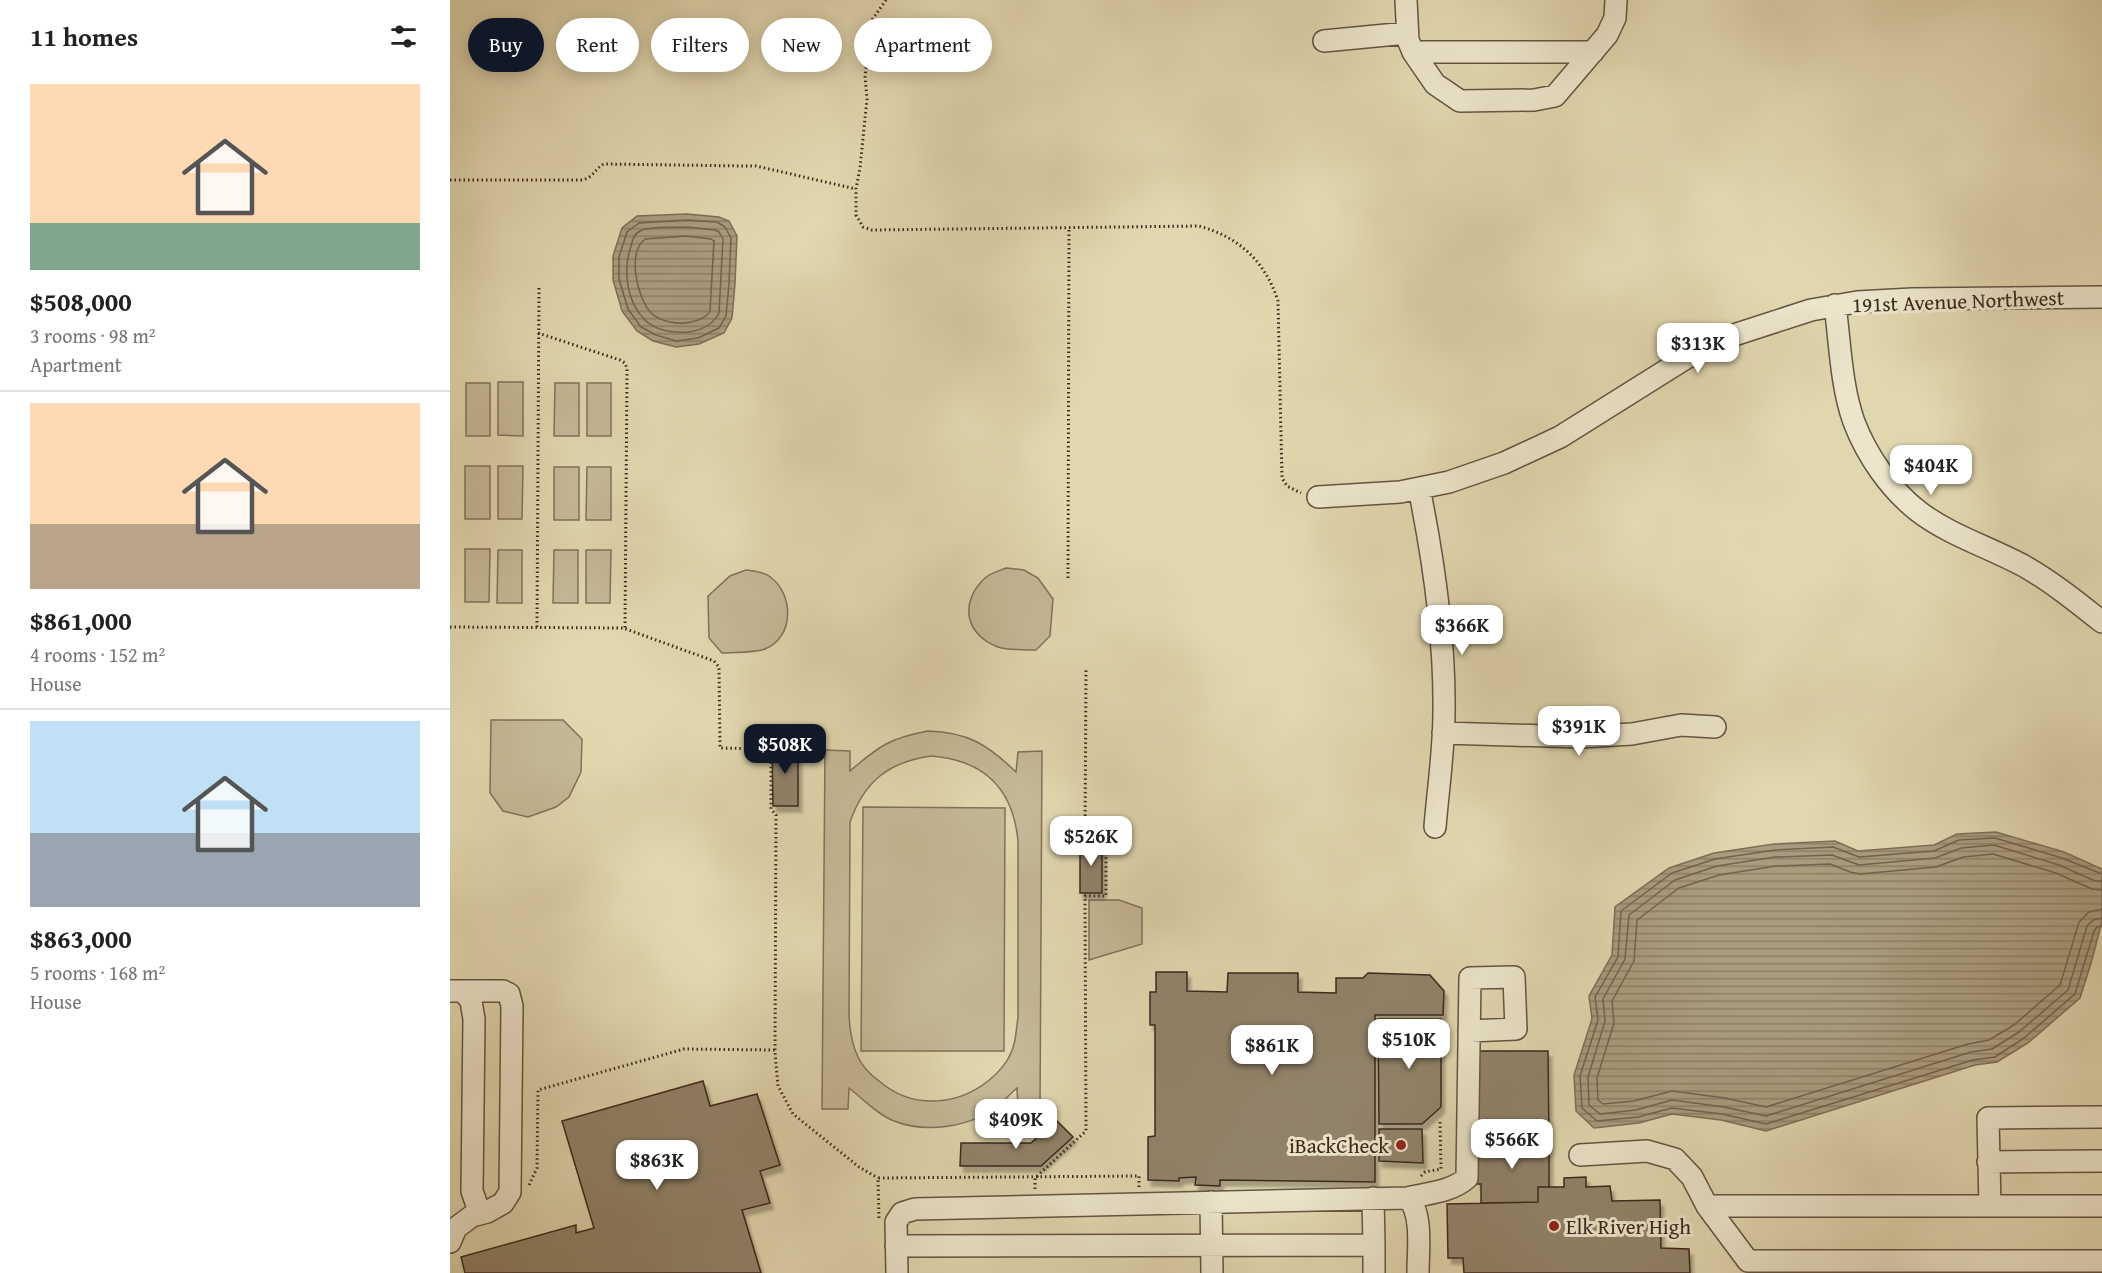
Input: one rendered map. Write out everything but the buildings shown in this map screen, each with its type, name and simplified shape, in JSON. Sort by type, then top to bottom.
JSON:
[{"type":"street","points":[[1406,0],[1410,43],[1435,84],[1461,101],[1534,100],[1555,96],[1607,35],[1615,18],[1616,0]]},
{"type":"street","points":[[1324,41],[1593,52]]},
{"type":"street","name":"191st Avenue Northwest","points":[[1318,497],[1376,495],[1419,488],[1474,474],[1532,451],[1586,422],[1660,373],[1737,334],[1786,316],[1834,305],[1912,298],[2102,297]]},
{"type":"street","points":[[1834,305],[1844,378],[1854,421],[1862,440],[1887,480],[1919,512],[1957,534],[2022,565],[2065,592],[2102,622]]},
{"type":"street","points":[[1419,488],[1428,534],[1441,633],[1444,690],[1443,733],[1435,827]]},
{"type":"street","points":[[1443,733],[1581,737],[1632,734],[1681,725],[1715,728]]},
{"type":"street","points":[[456,991],[471,1001],[474,1019],[472,1191],[480,1214]]},
{"type":"street","points":[[450,1242],[456,1228],[472,1216],[502,1203],[510,1192],[512,1006],[509,994],[502,991],[456,991]]},
{"type":"street","points":[[897,1273],[896,1222],[902,1213],[915,1209],[1408,1198],[1459,1185],[1467,1178],[1469,1031]]},
{"type":"street","points":[[1989,1206],[1988,1118],[2102,1117]]},
{"type":"street","points":[[1580,1155],[1647,1151],[1675,1159],[1692,1177],[1707,1206],[1748,1261],[2102,1261]]},
{"type":"street","points":[[1988,1162],[2102,1161]]},
{"type":"street","points":[[1373,1198],[1374,1273]]},
{"type":"street","points":[[1408,1198],[1417,1213],[1418,1273]]},
{"type":"street","points":[[1211,1202],[1212,1273]]},
{"type":"street","points":[[1707,1206],[2102,1206]]},
{"type":"street","points":[[896,1246],[1374,1245]]},
{"type":"path","points":[[886,0],[872,20],[865,76],[867,99],[861,168],[856,189],[856,215],[863,227],[872,230],[1199,226],[1215,230],[1237,242],[1259,263],[1272,282],[1278,301],[1282,478],[1287,486],[1318,497]]},
{"type":"path","points":[[450,180],[582,180],[589,178],[599,166],[604,164],[745,166],[856,189]]},
{"type":"path","points":[[1068,578],[1069,227]]},
{"type":"path","points":[[537,628],[539,287]]},
{"type":"path","points":[[538,333],[620,360],[625,363],[627,369],[625,629]]},
{"type":"path","points":[[450,627],[625,629],[714,661],[719,666],[720,748],[771,749],[771,809],[776,815],[775,1050],[778,1086],[793,1114],[859,1167],[878,1178]]},
{"type":"path","points":[[1035,1189],[1035,1178],[1086,1131],[1085,896],[1106,896],[1106,840],[1085,839],[1086,670]]},
{"type":"path","points":[[527,1188],[537,1168],[538,1090],[684,1049],[775,1050]]},
{"type":"shaded area","points":[[498,382],[523,382],[523,436],[498,435]]},
{"type":"shaded area","points":[[466,383],[490,383],[490,436],[466,436]]},
{"type":"shaded area","points":[[555,383],[579,383],[579,436],[554,436]]},
{"type":"shaded area","points":[[587,383],[611,383],[611,436],[587,436]]},
{"type":"shaded area","points":[[465,466],[490,466],[490,519],[465,519]]},
{"type":"shaded area","points":[[498,466],[523,466],[522,519],[498,519]]},
{"type":"shaded area","points":[[554,467],[579,467],[579,520],[554,520]]},
{"type":"shaded area","points":[[587,467],[611,467],[611,520],[586,520]]},
{"type":"shaded area","points":[[465,549],[490,549],[489,602],[465,602]]},
{"type":"shaded area","points":[[498,550],[522,550],[522,603],[497,603]]},
{"type":"shaded area","points":[[554,550],[578,550],[578,603],[553,603]]},
{"type":"shaded area","points":[[586,550],[611,550],[610,603],[586,603]]},
{"type":"shaded area","points":[[1006,568],[1024,570],[1038,578],[1053,599],[1050,636],[1036,650],[1002,648],[987,642],[978,635],[969,617],[971,597],[977,587],[987,576]]},
{"type":"shaded area","points":[[746,570],[767,575],[777,584],[787,603],[786,625],[782,635],[775,643],[765,649],[722,653],[709,638],[708,596],[730,576]]},
{"type":"shaded area","points":[[491,720],[563,720],[582,739],[581,772],[569,797],[556,807],[528,817],[503,811],[490,793]]},
{"type":"shaded area","points":[[928,731],[955,734],[977,742],[996,754],[1016,772],[1018,752],[1042,751],[1040,1109],[1018,1109],[1017,1088],[1000,1104],[977,1118],[949,1126],[921,1127],[888,1118],[849,1088],[848,1109],[822,1109],[825,750],[850,751],[850,771],[886,744]],"holes":[[[931,756],[966,764],[992,780],[1010,806],[1015,822],[1018,841],[1018,1017],[1011,1052],[1005,1064],[995,1075],[968,1093],[938,1101],[907,1097],[893,1091],[867,1070],[853,1043],[849,1017],[850,822],[870,785],[890,769],[902,763]]]},
{"type":"shaded area","points":[[863,807],[1005,808],[1004,1051],[861,1051]]},
{"type":"shaded area","points":[[1089,900],[1119,900],[1142,908],[1142,944],[1089,960]]},
{"type":"water","points":[[687,214],[719,217],[729,221],[737,236],[735,284],[732,318],[724,333],[699,344],[676,347],[653,341],[637,331],[622,311],[613,280],[613,256],[622,228],[637,216]]},
{"type":"water","points":[[1996,832],[2064,852],[2102,869],[2102,921],[2080,998],[2028,1043],[1997,1062],[1975,1065],[1766,1131],[1721,1120],[1672,1114],[1639,1123],[1594,1128],[1576,1111],[1574,1075],[1592,1019],[1589,996],[1612,955],[1615,907],[1669,868],[1714,853],[1774,844],[1835,841],[1858,851],[1934,845],[1957,834]]},
{"type":"place","name":"iBackCheck","points":[[1401,1145]]},
{"type":"place","name":"Elk River High","points":[[1554,1226]]}]
